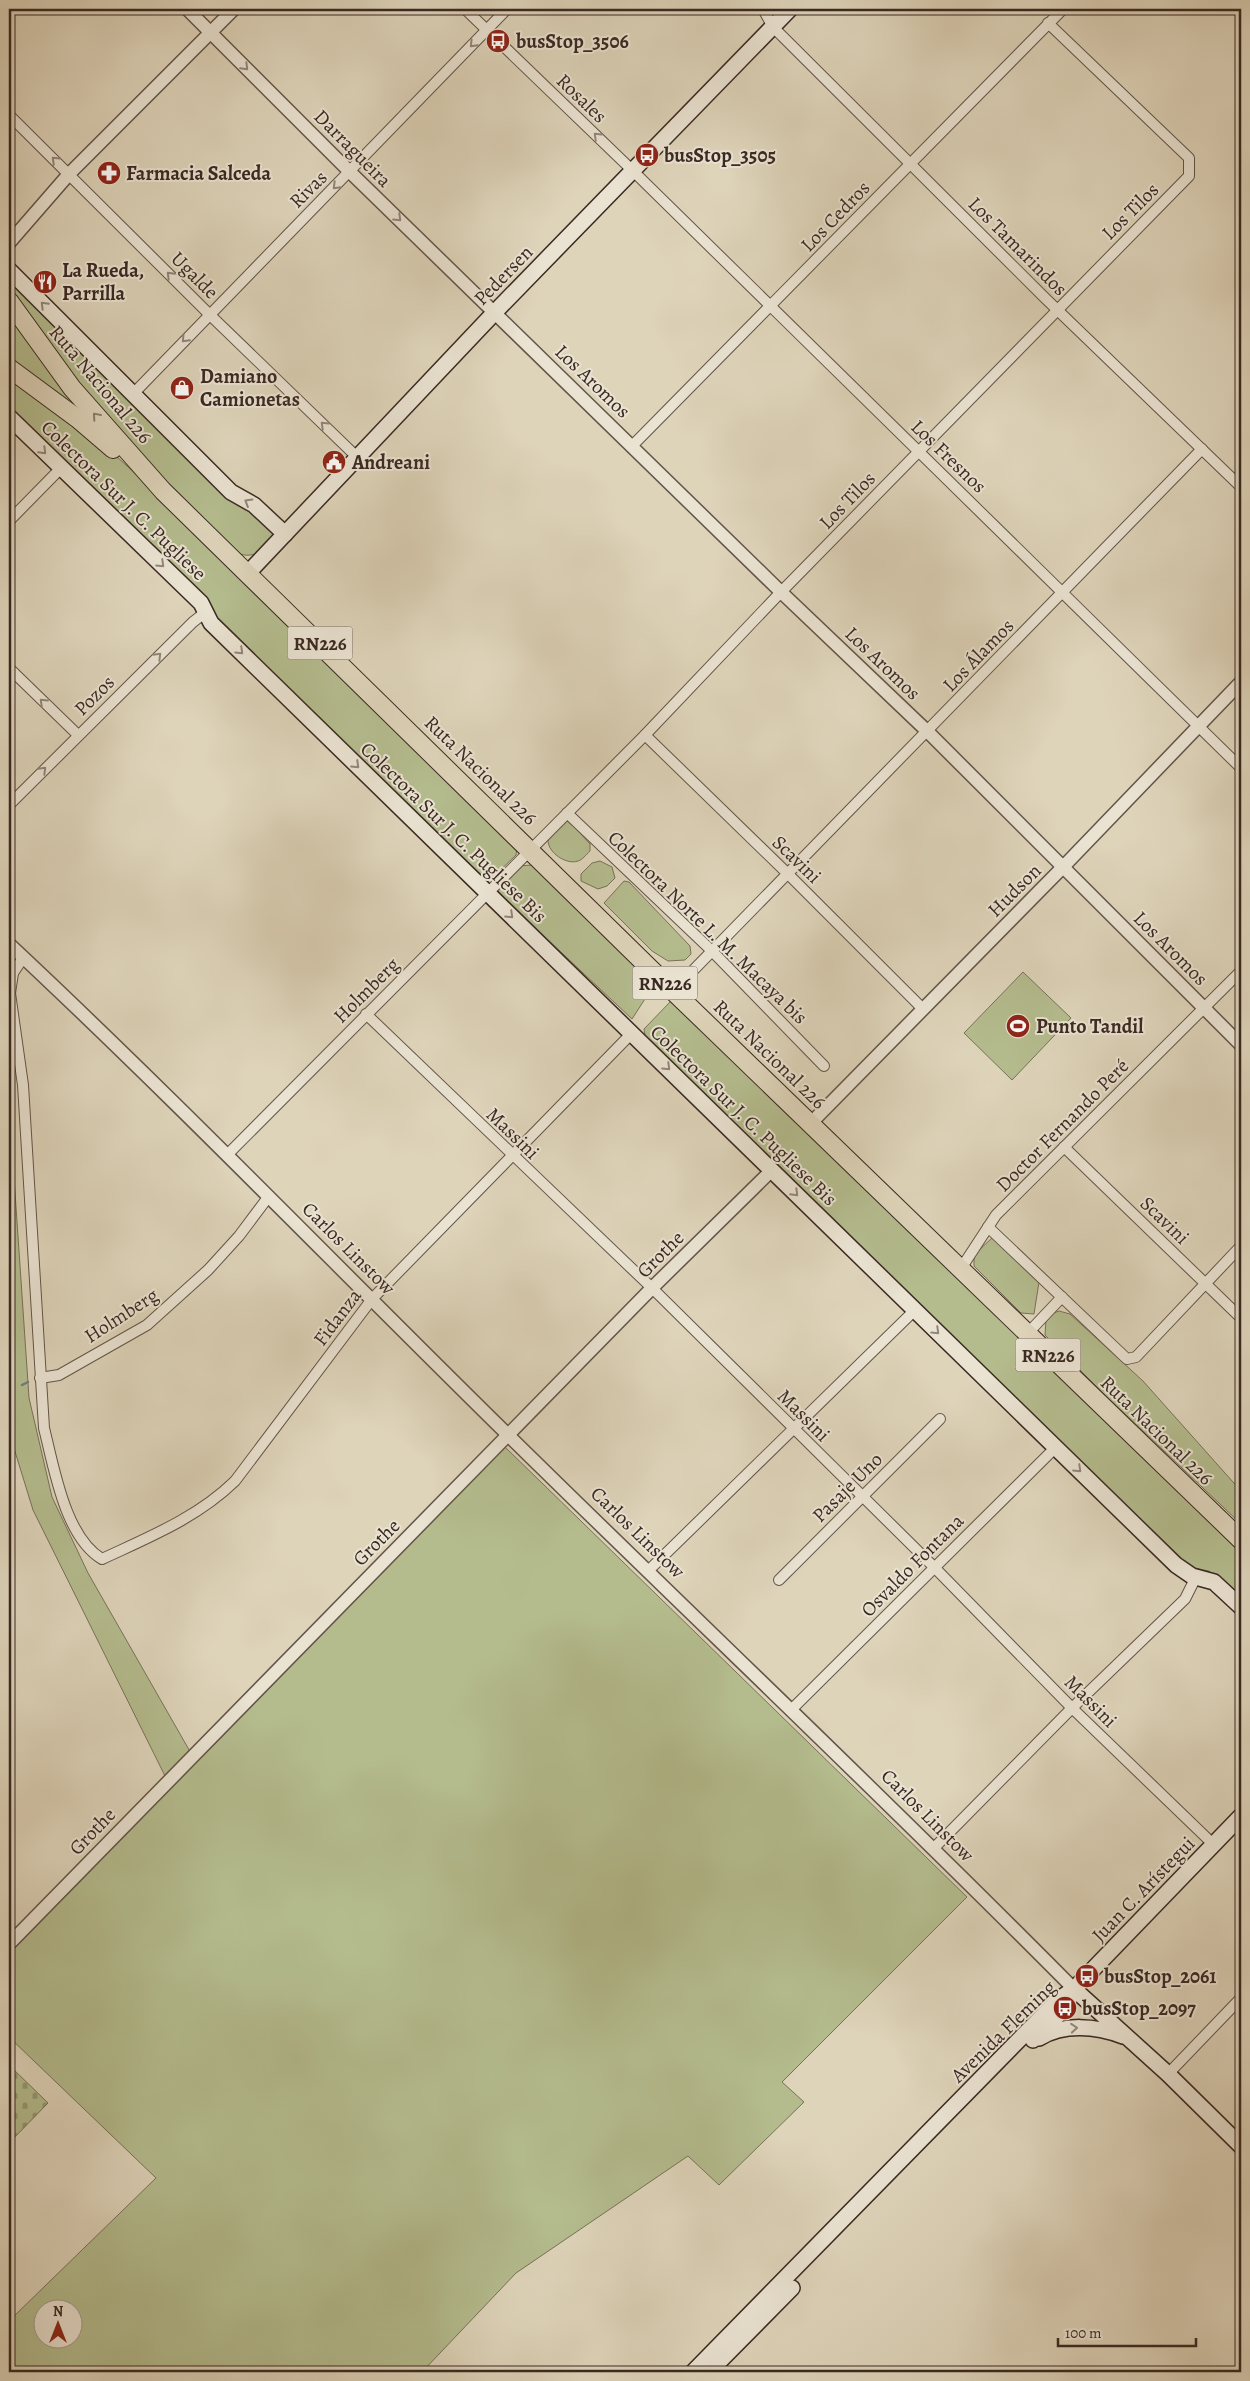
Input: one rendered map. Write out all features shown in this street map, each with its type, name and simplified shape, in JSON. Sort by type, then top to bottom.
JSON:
[{"type":"highway","name":"Ruta Nacional 226","points":[[9,301],[72,388],[164,491],[673,991],[811,1122],[960,1270],[1241,1540]]},
{"type":"highway","name":"Ruta Nacional 226","points":[[9,368],[78,419],[164,491]]},
{"type":"main road","name":"Pedersen","points":[[248,573],[359,459],[495,312],[790,9]]},
{"type":"main road","points":[[9,270],[231,492],[254,505],[285,534]]},
{"type":"main road","name":"Colectora Sur J. C. Pugliese","points":[[9,417],[201,603],[207,616]]},
{"type":"main road","name":"Colectora Sur J. C. Pugliese Bis","points":[[207,616],[218,630],[486,893],[632,1032],[1176,1565],[1186,1573],[1214,1582],[1241,1608]]},
{"type":"main road","name":"Juan C. Arístegui","points":[[1074,1989],[1241,1816]]},
{"type":"main road","name":"Carlos Linstow","points":[[1074,1989],[1168,2074],[1241,2146]]},
{"type":"main road","name":"Avenida Fleming","points":[[708,2372],[1065,2008],[1074,1989]]},
{"type":"main road","name":"Avenida Fleming","points":[[693,2372],[1059,1999],[1074,1989]]},
{"type":"main road","points":[[1029,2044],[1050,2033],[1075,2028],[1102,2030],[1128,2038]]},
{"type":"street","name":"Darragueira","points":[[187,9],[350,172],[495,312]]},
{"type":"street","points":[[9,243],[69,174],[234,9]]},
{"type":"street","name":"Rosales","points":[[465,9],[632,170]]},
{"type":"street","name":"Rivas","points":[[133,394],[208,314],[350,172],[507,9]]},
{"type":"street","name":"Los Tamarindos","points":[[763,9],[773,27],[1057,309],[1241,487]]},
{"type":"street","name":"Los Cedros","points":[[632,446],[1063,9]]},
{"type":"street","name":"Los Tilos","points":[[530,849],[645,735],[781,592],[1188,176],[1189,158],[1048,23]]},
{"type":"street","name":"Ugalde","points":[[9,115],[208,314],[359,459]]},
{"type":"street","name":"Los Fresnos","points":[[632,170],[1241,768]]},
{"type":"street","name":"Los Aromos","points":[[495,312],[781,592],[928,732],[1241,1045]]},
{"type":"street","name":"Los Álamos","points":[[673,991],[928,732],[1202,449]]},
{"type":"street","points":[[9,521],[61,468]]},
{"type":"street","name":"Pozos","points":[[9,805],[193,622],[202,615],[207,616]]},
{"type":"street","points":[[9,668],[78,735]]},
{"type":"street","name":"Hudson","points":[[811,1122],[1063,867],[1241,682]]},
{"type":"street","name":"Scavini","points":[[645,735],[923,1009]]},
{"type":"street","name":"Colectora Norte L. M. Macaya bis","points":[[567,813],[712,951],[824,1066]]},
{"type":"street","name":"Holmberg","points":[[227,1156],[530,849]]},
{"type":"street","name":"Carlos Linstow","points":[[9,944],[269,1196],[508,1435],[934,1848],[1074,1989]]},
{"type":"street","points":[[24,958],[13,973],[10,993],[23,1086],[40,1378]]},
{"type":"street","name":"Doctor Fernando Peré","points":[[960,1270],[996,1215],[1241,970]]},
{"type":"street","name":"Massini","points":[[366,1014],[512,1156],[652,1288],[1072,1708],[1213,1844]]},
{"type":"street","name":"Fidanza","points":[[40,1378],[44,1428],[54,1471],[69,1518],[91,1553],[102,1559],[177,1524],[220,1496],[235,1481],[372,1299],[632,1032]]},
{"type":"street","name":"Scavini","points":[[1064,1147],[1241,1318]]},
{"type":"street","name":"Grothe","points":[[9,1944],[652,1288],[772,1170]]},
{"type":"street","name":"Holmberg","points":[[40,1378],[59,1374],[146,1325],[208,1270],[239,1236],[269,1196]]},
{"type":"street","points":[[988,1227],[1127,1359],[1136,1358],[1241,1246]]},
{"type":"street","points":[[1027,1334],[1062,1297]]},
{"type":"street","points":[[649,1570],[915,1310]]},
{"type":"street","name":"Pasaje Uno","points":[[779,1580],[940,1419]]},
{"type":"street","name":"Osvaldo Fontana","points":[[792,1709],[1056,1448]]},
{"type":"street","points":[[934,1848],[1072,1708],[1185,1599],[1196,1577]]},
{"type":"street","points":[[1168,2074],[1241,1998]]},
{"type":"green space","points":[[9,279],[273,531],[270,542],[262,551],[250,555],[238,553],[134,451],[29,323],[10,289]]},
{"type":"green space","points":[[15,315],[120,449],[9,363],[9,331]]},
{"type":"green space","points":[[9,373],[94,436],[181,515],[517,847],[516,855],[491,879],[484,881],[217,621],[201,597],[9,409]]},
{"type":"green space","points":[[565,820],[571,823],[590,844],[590,851],[578,861],[567,861],[561,858],[551,850],[549,845],[548,839],[550,834]]},
{"type":"green space","points":[[600,861],[612,867],[615,878],[607,886],[598,889],[581,881],[581,874],[592,863]]},
{"type":"green space","points":[[532,865],[648,975],[652,988],[632,1019],[497,892],[498,884],[518,866]]},
{"type":"green space","points":[[624,881],[629,882],[690,946],[691,954],[685,960],[668,961],[652,951],[604,903]]},
{"type":"green space","name":"Punto Tandil","points":[[1023,972],[1071,1018],[1012,1080],[964,1033]]},
{"type":"green space","points":[[672,1000],[1087,1403],[1241,1549],[1241,1602],[1209,1571],[1185,1566],[645,1035],[644,1029]]},
{"type":"green space","points":[[9,1104],[29,1398],[52,1497],[88,1573],[192,1755],[167,1780],[33,1510],[13,1445],[9,1392]]},
{"type":"green space","points":[[993,1237],[1039,1282],[1034,1314],[1021,1313],[974,1266],[974,1255]]},
{"type":"green space","points":[[1059,1311],[1070,1314],[1143,1381],[1241,1491],[1241,1524],[1106,1396],[1045,1335],[1046,1319],[1051,1314]]},
{"type":"green space","points":[[505,1447],[967,1897],[782,2082],[804,2102],[719,2185],[688,2156],[516,2273],[422,2372],[9,2372],[9,2321],[32,2299],[32,2348],[82,2348],[82,2298],[33,2298],[156,2178],[9,2037],[9,1954]]},
{"type":"green space","points":[[9,2065],[48,2103],[9,2143]]},
{"type":"waterway","points":[[22,1385],[28,1382]]},
{"type":"place","name":"busStop_3506","points":[[498,41]]},
{"type":"place","name":"busStop_3505","points":[[647,155]]},
{"type":"place","name":"Farmacia Salceda","points":[[109,173]]},
{"type":"place","name":"La Rueda, Parrilla","points":[[45,282]]},
{"type":"place","name":"Damiano Camionetas","points":[[182,388]]},
{"type":"place","name":"Andreani","points":[[334,462]]},
{"type":"place","name":"Punto Tandil","points":[[1018,1026]]},
{"type":"place","name":"busStop_2061","points":[[1087,1976]]},
{"type":"place","name":"busStop_2097","points":[[1065,2008]]}]
